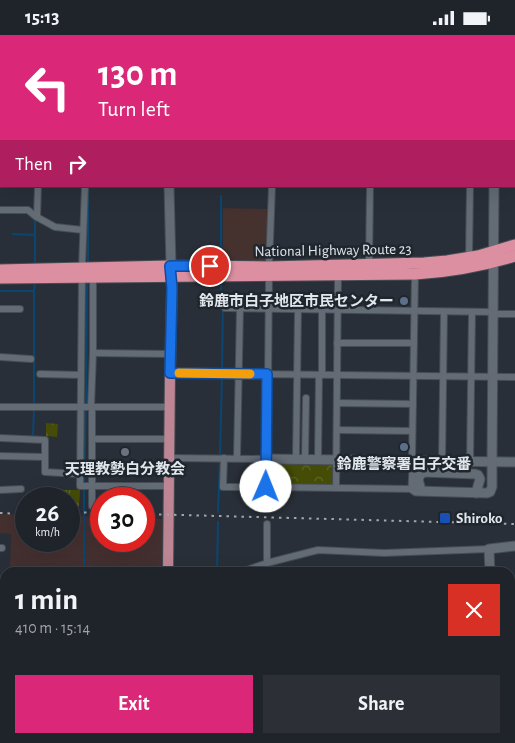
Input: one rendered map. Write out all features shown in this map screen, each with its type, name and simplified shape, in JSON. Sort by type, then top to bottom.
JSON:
[{"type":"highway","name":"National Highway Route 23","points":[[0,270],[86,272],[369,270],[415,273],[475,267],[515,245]]},
{"type":"highway","name":"National Highway Route 23","points":[[269,271],[338,275],[469,258],[515,256]]},
{"type":"highway","name":"National Highway Route 23","points":[[0,278],[86,272]]},
{"type":"main road","points":[[168,567],[171,271]]},
{"type":"street","points":[[37,217],[38,187]]},
{"type":"street","points":[[85,187],[83,230],[93,353],[91,486]]},
{"type":"street","points":[[169,187],[171,271]]},
{"type":"street","points":[[266,487],[268,309],[272,187]]},
{"type":"street","points":[[369,270],[370,187]]},
{"type":"street","points":[[469,258],[470,187]]},
{"type":"street","points":[[221,458],[223,487],[413,489],[416,491],[476,493],[488,493],[492,490],[494,187]]},
{"type":"street","points":[[0,210],[28,210],[55,227],[83,230]]},
{"type":"street","points":[[86,272],[80,486],[168,486]]},
{"type":"street","points":[[413,489],[412,431],[415,273]]},
{"type":"street","points":[[336,488],[338,275]]},
{"type":"street","points":[[225,308],[515,314]]},
{"type":"street","points":[[237,458],[240,308]]},
{"type":"street","points":[[0,309],[20,309]]},
{"type":"street","points":[[298,309],[297,375],[301,459]]},
{"type":"street","points":[[318,459],[322,310]]},
{"type":"street","points":[[442,461],[444,312]]},
{"type":"street","points":[[470,462],[472,313]]},
{"type":"street","points":[[337,343],[414,343]]},
{"type":"street","points":[[93,353],[170,354]]},
{"type":"street","points":[[0,357],[32,359]]},
{"type":"street","points":[[170,373],[515,377]]},
{"type":"street","points":[[40,374],[82,375]]},
{"type":"street","points":[[301,459],[306,398]]},
{"type":"street","points":[[337,403],[413,404]]},
{"type":"street","points":[[0,407],[169,407]]},
{"type":"street","points":[[337,430],[412,431]]},
{"type":"street","points":[[0,438],[45,440],[44,472],[80,474]]},
{"type":"street","points":[[92,439],[169,439]]},
{"type":"street","points":[[0,457],[45,457]]},
{"type":"street","points":[[168,458],[515,462]]},
{"type":"street","points":[[423,491],[418,482],[422,473],[426,472],[478,475],[480,479],[476,493]]},
{"type":"street","points":[[0,490],[15,489]]},
{"type":"street","points":[[266,563],[267,524]]},
{"type":"street","points":[[255,567],[318,551],[384,553],[489,549],[515,545]]},
{"type":"street","points":[[489,549],[490,567]]},
{"type":"shaded area","points":[[223,208],[268,209],[268,261],[231,261],[231,259],[223,258]]},
{"type":"shaded area","points":[[0,514],[15,515],[15,552],[80,552],[80,516],[90,517],[90,552],[155,552],[155,519],[162,519],[162,567],[10,567],[11,534],[0,533]]},
{"type":"green space","points":[[46,423],[58,424],[57,437],[46,436]]},
{"type":"green space","points":[[271,462],[333,463],[336,466],[333,486],[269,484],[269,465]]},
{"type":"waterway","points":[[88,187],[88,264]]},
{"type":"waterway","points":[[221,196],[221,256]]},
{"type":"waterway","points":[[35,218],[35,262]]},
{"type":"waterway","points":[[13,234],[35,235]]},
{"type":"waterway","points":[[84,484],[87,281]]},
{"type":"waterway","points":[[34,291],[35,284]]},
{"type":"waterway","points":[[221,285],[221,296],[223,299],[222,372]]},
{"type":"waterway","points":[[0,291],[34,291],[34,405]]},
{"type":"waterway","points":[[220,454],[222,377]]},
{"type":"waterway","points":[[33,434],[34,410]]},
{"type":"waterway","points":[[218,512],[220,461]]},
{"type":"waterway","points":[[84,489],[84,567]]},
{"type":"waterway","points":[[219,490],[249,490]]},
{"type":"waterway","points":[[217,567],[218,522]]},
{"type":"railway","points":[[80,512],[90,513]]},
{"type":"railway","points":[[0,513],[15,514]]},
{"type":"railway","points":[[155,514],[515,524]]},
{"type":"slow traffic","points":[[179,373],[250,374]]},
{"type":"place","name":"鈴鹿市白子地区市民センター","points":[[404,301]]},
{"type":"place","name":"鈴鹿警察署白子交番","points":[[404,447]]},
{"type":"place","name":"天理教勢白分教会","points":[[125,452]]},
{"type":"place","name":"Shiroko","points":[[445,518]]},
{"type":"route","points":[[210,266],[170,266],[172,288],[170,373],[267,374],[266,487]]}]
